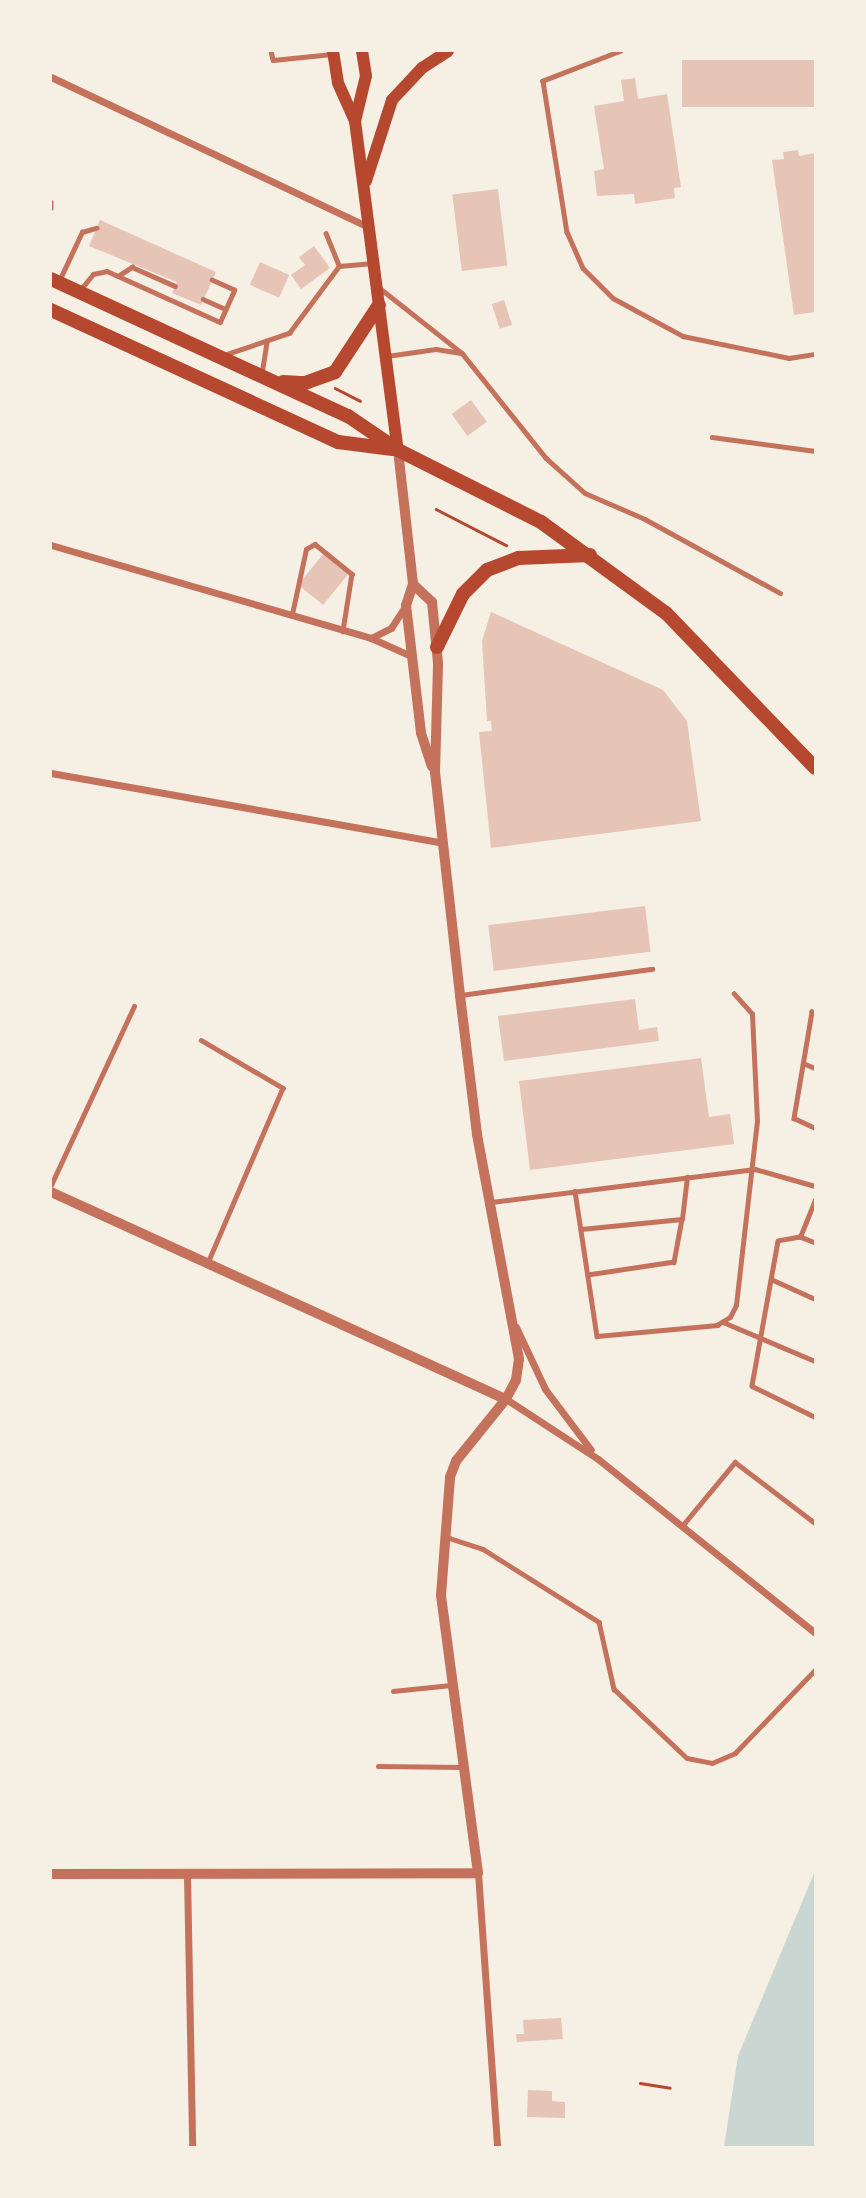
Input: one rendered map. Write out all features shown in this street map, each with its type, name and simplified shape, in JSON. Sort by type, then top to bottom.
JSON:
[{"type":"highway","points":[[54,281],[348,416],[398,450],[523,512],[590,555],[666,613],[815,768]]},
{"type":"highway","points":[[261,376],[297,384],[332,374],[347,360],[379,305]]},
{"type":"highway","points":[[51,310],[338,442],[398,450]]},
{"type":"highway","points":[[437,647],[463,594],[487,570],[519,558],[590,555]]},
{"type":"main road","points":[[355,121],[366,76],[362,51]]},
{"type":"main road","points":[[364,188],[390,102],[422,68],[448,51]]},
{"type":"main road","points":[[333,52],[338,83],[355,121],[398,450]]},
{"type":"street","points":[[51,77],[305,194],[321,208],[369,228]]},
{"type":"street","points":[[371,638],[391,628],[406,605],[413,584],[398,450]]},
{"type":"street","points":[[51,545],[371,638],[413,657]]},
{"type":"street","points":[[413,584],[432,602],[437,647],[435,773],[460,995],[477,1134],[519,1359],[516,1380],[506,1399],[456,1461],[450,1477],[441,1595],[478,1873],[497,2147]]},
{"type":"street","points":[[406,605],[421,733],[435,773]]},
{"type":"street","points":[[51,773],[443,843]]},
{"type":"street","points":[[51,1192],[506,1399],[598,1459],[815,1633]]},
{"type":"street","points":[[514,1322],[545,1389],[598,1459]]},
{"type":"street","points":[[51,1874],[478,1873]]},
{"type":"street","points":[[187,1875],[192,2147]]},
{"type":"lane","points":[[271,51],[273,60],[333,52]]},
{"type":"lane","points":[[621,51],[615,51],[542,81],[567,232],[583,268],[613,298],[683,336],[789,358],[815,354]]},
{"type":"lane","points":[[51,202],[51,208]]},
{"type":"lane","points":[[54,281],[82,232],[96,228]]},
{"type":"lane","points":[[326,233],[339,266]]},
{"type":"lane","points":[[220,357],[289,333],[339,266],[373,262]]},
{"type":"lane","points":[[118,276],[132,267],[175,286]]},
{"type":"lane","points":[[78,292],[98,271],[118,276],[220,322],[234,290],[212,280]]},
{"type":"lane","points":[[376,285],[461,353],[547,458],[585,493],[645,519],[780,593]]},
{"type":"lane","points":[[203,299],[225,309]]},
{"type":"lane","points":[[261,376],[267,341]]},
{"type":"lane","points":[[386,356],[436,349],[461,353]]},
{"type":"lane","points":[[712,437],[815,451]]},
{"type":"lane","points":[[292,617],[294,590],[306,549],[315,544],[352,574],[343,632]]},
{"type":"lane","points":[[460,995],[652,969]]},
{"type":"lane","points":[[722,1322],[736,1305],[755,1169],[752,1014],[734,995]]},
{"type":"lane","points":[[51,1185],[134,1006]]},
{"type":"lane","points":[[815,1014],[812,1012],[794,1118],[815,1128]]},
{"type":"lane","points":[[201,1040],[283,1088],[208,1263]]},
{"type":"lane","points":[[803,1063],[815,1068]]},
{"type":"lane","points":[[491,1202],[755,1169],[815,1186]]},
{"type":"lane","points":[[588,1275],[674,1262],[687,1177]]},
{"type":"lane","points":[[575,1191],[597,1336],[722,1322],[815,1361]]},
{"type":"lane","points":[[800,1237],[815,1200]]},
{"type":"lane","points":[[581,1229],[681,1219]]},
{"type":"lane","points":[[815,1243],[800,1237],[778,1241],[752,1386],[815,1417]]},
{"type":"lane","points":[[771,1279],[815,1299]]},
{"type":"lane","points":[[682,1527],[735,1462],[815,1523]]},
{"type":"lane","points":[[446,1537],[483,1549],[598,1622],[614,1689],[687,1758],[712,1763],[735,1753],[815,1670]]},
{"type":"lane","points":[[393,1690],[451,1685]]},
{"type":"lane","points":[[378,1766],[463,1767]]},
{"type":"path","points":[[335,388],[360,402]]},
{"type":"path","points":[[436,509],[510,550]]},
{"type":"path","points":[[640,2083],[670,2088]]},
{"type":"shaded area","points":[[815,1871],[815,2147],[724,2147],[738,2056]]},
{"type":"building","points":[[682,60],[815,60],[815,107],[682,107]]},
{"type":"building","points":[[635,78],[638,99],[667,94],[681,187],[674,188],[675,198],[635,204],[634,194],[597,196],[594,171],[604,169],[594,106],[624,101],[621,80]]},
{"type":"building","points":[[798,150],[799,156],[815,153],[815,312],[794,315],[772,160],[784,159],[783,152]]},
{"type":"building","points":[[498,189],[507,265],[462,271],[452,195]]},
{"type":"building","points":[[100,220],[216,272],[201,305],[172,293],[177,282],[89,246]]},
{"type":"building","points":[[314,246],[330,268],[301,289],[291,275],[305,265],[299,257]]},
{"type":"building","points":[[260,262],[289,275],[279,298],[250,285]]},
{"type":"building","points":[[504,300],[512,325],[500,329],[492,304]]},
{"type":"building","points":[[471,400],[487,422],[467,436],[452,414]]},
{"type":"building","points":[[324,553],[349,573],[323,605],[298,585]]},
{"type":"building","points":[[491,612],[663,690],[687,721],[701,821],[491,848],[479,732],[492,731],[491,721],[487,721],[482,641]]},
{"type":"building","points":[[645,906],[651,952],[494,971],[488,925]]},
{"type":"building","points":[[635,999],[639,1030],[657,1027],[659,1041],[504,1061],[498,1016]]},
{"type":"building","points":[[701,1058],[709,1117],[730,1114],[734,1144],[530,1170],[519,1081]]},
{"type":"building","points":[[561,2018],[563,2039],[517,2042],[516,2034],[524,2034],[523,2020]]},
{"type":"building","points":[[528,2090],[552,2091],[552,2101],[565,2102],[565,2118],[527,2117]]}]
